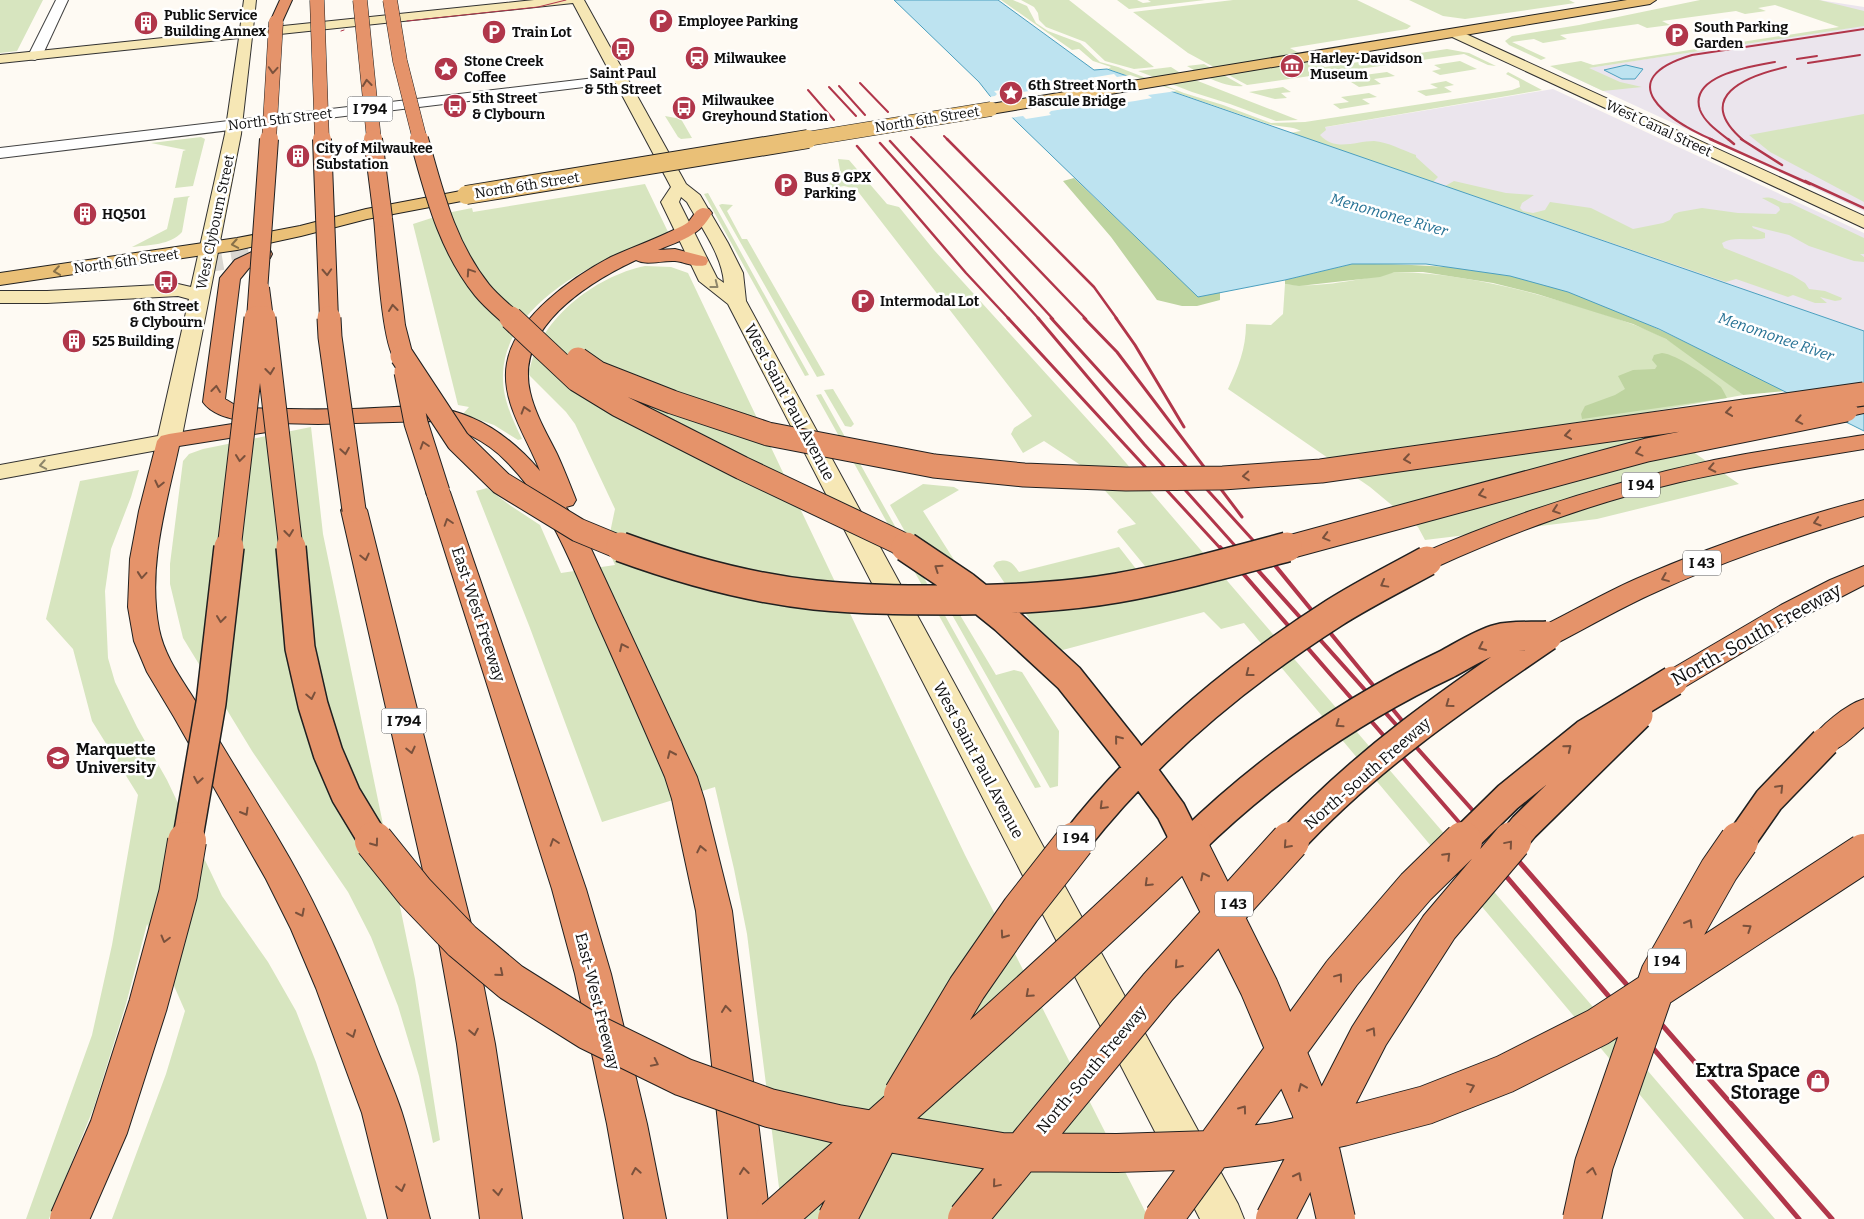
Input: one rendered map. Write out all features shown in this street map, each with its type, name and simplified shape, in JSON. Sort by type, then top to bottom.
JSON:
[{"type":"highway","points":[[69,1219],[109,1127],[148,1005],[178,894],[211,703],[260,288],[278,0]]},
{"type":"highway","points":[[276,22],[286,0]]},
{"type":"highway","name":"I 794","points":[[317,0],[330,337],[354,510],[455,932],[476,1044],[501,1219]]},
{"type":"highway","name":"East-West Freeway","points":[[360,0],[371,119],[395,325],[416,423],[570,889],[593,974],[627,1124],[645,1219]]},
{"type":"highway","points":[[376,0],[400,61]]},
{"type":"highway","points":[[390,0],[400,61],[440,215],[461,258],[482,290],[501,310],[578,380],[618,405],[742,468],[898,542],[964,586],[1005,619],[1069,678],[1127,751],[1171,811],[1259,987],[1311,1110],[1336,1219]]},
{"type":"highway","points":[[573,538],[566,505],[527,416],[516,381],[516,366],[522,345],[546,314],[586,280],[621,260],[685,232],[697,224],[702,213]]},
{"type":"highway","points":[[263,254],[242,264],[230,278],[214,402],[227,410],[246,415],[318,417],[430,414],[466,424],[493,438],[514,454],[534,476],[573,538],[662,733],[688,799],[714,911],[749,1219]]},
{"type":"highway","points":[[621,260],[674,255],[699,261]]},
{"type":"highway","points":[[260,288],[291,545],[300,648],[313,705],[328,753],[346,795],[375,844],[415,892],[462,941],[511,982],[589,1031],[674,1073],[769,1108],[837,1124],[1001,1152],[1117,1153],[1211,1150],[1273,1142],[1342,1127],[1426,1105],[1505,1074],[1598,1027],[1679,975],[1773,910],[1864,853]]},
{"type":"highway","points":[[501,310],[598,373],[708,416],[768,434],[934,466],[1024,475],[1126,479],[1220,478],[1321,471],[1864,394]]},
{"type":"highway","points":[[402,356],[458,441],[501,483],[578,530],[676,567],[747,584],[815,595],[922,600],[1028,599],[1117,588],[1206,569],[1647,450],[1864,406]]},
{"type":"highway","points":[[318,417],[169,441],[142,571],[141,598],[146,632],[155,657],[170,687],[278,869],[308,927],[334,988],[382,1113],[409,1219]]},
{"type":"highway","name":"I 94","points":[[837,1219],[869,1152],[967,988],[1021,910],[1068,849],[1098,812],[1179,731],[1280,648],[1336,612],[1427,561],[1472,540],[1556,510],[1598,496],[1716,467],[1864,442]]},
{"type":"highway","name":"North-South Freeway","points":[[967,1219],[1158,987],[1308,822],[1348,785],[1447,704],[1547,636],[1645,586],[1801,526],[1864,508]]},
{"type":"highway","name":"North-South Freeway","points":[[1163,1219],[1342,972],[1416,887],[1508,797],[1586,734],[1726,648],[1828,591],[1864,575]]},
{"type":"highway","points":[[775,1219],[1023,999],[1117,913],[1226,808],[1264,777],[1347,718],[1429,672],[1498,639],[1547,636]]},
{"type":"highway","points":[[1275,1219],[1368,1036],[1439,927],[1524,827],[1672,681]]},
{"type":"highway","name":"I 94","points":[[1582,1219],[1594,1164],[1660,974],[1719,870],[1768,800],[1824,742],[1864,710]]},
{"type":"main road","name":"North 6th Street","points":[[0,296],[207,256],[366,214],[466,195],[1650,0]]},
{"type":"main road","name":"North 6th Street","points":[[263,254],[370,224],[398,209]]},
{"type":"main road","name":"North 6th Street","points":[[0,279],[207,256]]},
{"type":"street","points":[[35,56],[62,0]]},
{"type":"street","name":"West Clybourn Street","points":[[169,441],[233,134],[250,0]]},
{"type":"street","points":[[0,59],[570,0]]},
{"type":"street","name":"West Saint Paul Avenue","points":[[578,0],[679,188],[694,199],[702,213],[733,273],[736,301],[1224,1219]]},
{"type":"street","name":"West Canal Street","points":[[1455,33],[1864,223]]},
{"type":"street","name":"North 5th Street","points":[[0,153],[620,78]]},
{"type":"street","name":"West Saint Paul Avenue","points":[[679,188],[670,202],[709,281],[736,301]]},
{"type":"street","points":[[0,296],[47,297],[178,290],[199,297]]},
{"type":"street","points":[[0,472],[169,441]]},
{"type":"shaded area","points":[[1819,0],[1864,7],[1864,211],[1562,72],[1848,28]]},
{"type":"shaded area","points":[[1553,89],[1864,233],[1864,331],[1290,133]]},
{"type":"green space","points":[[0,0],[43,0],[17,51],[0,53]]},
{"type":"green space","points":[[1001,0],[1013,0],[1027,6],[1036,23],[1048,31],[1080,43],[1100,62],[1271,123],[1305,122],[1512,90],[1520,87],[1519,81],[1506,74],[1508,72],[1542,90],[1325,127],[1326,130],[1320,135],[1332,143],[1346,144],[1374,141],[1416,155],[1438,177],[1433,182],[1290,133],[1301,131],[1297,129],[1268,124],[1108,69],[1111,67],[1093,61],[1079,49],[1072,50]]},
{"type":"green space","points":[[1021,0],[1069,0],[1154,67],[1134,69],[1105,61],[1085,42],[1046,27],[1039,20],[1038,13],[1034,7]]},
{"type":"green space","points":[[1117,0],[1137,0],[1143,3],[1151,2],[1148,0],[1205,0],[1129,9]]},
{"type":"green space","points":[[1233,0],[1357,0],[1411,26],[1407,29],[1290,48],[1325,67],[1447,49],[1469,53],[1496,66],[1488,65],[1464,54],[1247,85],[1188,53],[1133,12]]},
{"type":"green space","points":[[1409,0],[1569,0],[1575,3],[1465,19],[1443,16]]},
{"type":"green space","points":[[1700,0],[1819,0],[1864,11],[1864,26],[1589,68],[1620,82],[1642,87],[1603,91],[1550,66],[1581,61],[1593,65],[1839,27],[1775,5],[1758,8],[1766,11],[1745,14],[1736,11],[1662,21],[1670,25],[1647,28],[1638,24],[1560,35],[1567,39],[1543,43],[1534,39],[1512,42],[1546,58],[1541,60],[1509,45],[1505,41],[1512,36],[1579,25]]},
{"type":"green space","points":[[1460,61],[1477,69],[1440,75],[1432,71],[1441,69],[1434,65]]},
{"type":"green space","points":[[1204,64],[1243,86],[1221,83],[1187,66]]},
{"type":"green space","points":[[1171,67],[1185,76],[1298,120],[1276,121],[1138,71]]},
{"type":"green space","points":[[1387,72],[1395,76],[1374,79],[1381,84],[1359,87],[1351,82],[1356,81],[1349,77]]},
{"type":"green space","points":[[1446,81],[1454,85],[1444,87],[1452,92],[1426,96],[1417,91],[1438,88],[1430,84]]},
{"type":"green space","points":[[1283,87],[1291,92],[1281,93],[1287,98],[1275,99],[1249,92]]},
{"type":"green space","points":[[1369,93],[1377,97],[1362,99],[1370,104],[1340,109],[1333,104],[1349,102],[1341,97]]},
{"type":"green space","points":[[1864,114],[1864,202],[1770,152],[1749,135]]},
{"type":"green space","points":[[665,116],[681,119],[692,138],[681,139],[678,137]]},
{"type":"green space","points":[[201,137],[205,139],[193,186],[175,188],[183,151],[186,150],[151,143]]},
{"type":"green space","points":[[838,159],[849,160],[887,204],[899,207],[934,250],[1108,442],[1775,1219],[1744,1219],[1244,623],[1221,629],[1204,612],[1059,651],[1050,649],[993,566],[996,562],[1007,561],[1012,563],[1019,572],[1119,547],[1140,574],[1149,571],[1117,532],[1119,529],[1136,524],[1082,466],[1044,441],[1023,453],[1011,434],[1014,428],[1032,416],[856,189],[844,186],[819,189],[826,188],[840,170]]},
{"type":"green space","points":[[1074,178],[1198,296],[1220,292],[1220,300],[1197,306],[1182,306],[1157,300],[1111,237],[1063,181]]},
{"type":"green space","points":[[1454,181],[1506,193],[1534,195],[1522,203],[1520,208],[1523,211],[1533,213],[1545,210],[1550,202],[1591,208],[1633,229],[1663,223],[1679,212],[1702,208],[1738,213],[1776,214],[1780,210],[1779,207],[1762,198],[1767,197],[1783,203],[1790,203],[1864,238],[1864,254],[1860,254],[1864,257],[1864,262],[1854,261],[1809,246],[1789,235],[1752,226],[1765,233],[1765,238],[1732,239],[1722,243],[1724,248],[1792,275],[1805,283],[1809,289],[1825,291],[1842,298],[1835,301],[1820,297],[1827,303],[1815,303],[1793,295],[1788,297],[1736,279],[1726,282],[1445,186]]},
{"type":"green space","points":[[645,184],[669,234],[618,254],[564,283],[541,302],[521,323],[508,347],[503,374],[504,391],[511,416],[522,439],[518,440],[494,425],[463,414],[469,407],[458,405],[413,224],[447,213],[472,208],[473,212]]},
{"type":"green space","points":[[708,193],[809,375],[805,376],[704,194]]},
{"type":"green space","points":[[190,196],[188,198],[182,232],[166,242],[132,247],[167,229],[174,198]]},
{"type":"green space","points":[[719,205],[733,205],[727,211],[742,239],[747,239],[825,375],[817,377]]},
{"type":"green space","points":[[1352,264],[1412,265],[1471,269],[1547,285],[1617,310],[1786,391],[1743,395],[1666,339],[1633,324],[1537,294],[1493,283],[1423,272],[1395,272],[1380,277],[1299,286],[1285,284],[1285,280]]},
{"type":"green space","points":[[645,266],[671,267],[688,273],[965,855],[1149,1219],[783,1219],[747,934],[715,787],[602,822],[530,628],[476,491],[487,488],[540,525],[561,573],[615,565],[607,547],[615,509],[575,424],[566,412],[529,375],[534,355],[543,337],[556,319],[571,304],[607,280],[626,271]]},
{"type":"green space","points":[[1395,272],[1443,275],[1491,283],[1561,301],[1615,318],[1646,330],[1676,345],[1743,395],[1639,414],[1739,484],[1597,519],[1425,540],[1418,527],[1370,487],[1228,389],[1241,358],[1245,342],[1246,324],[1271,325],[1283,314],[1285,284],[1325,284]]},
{"type":"green space","points":[[1662,353],[1675,357],[1701,372],[1721,387],[1727,398],[1582,419],[1581,414],[1585,406],[1615,395],[1625,389],[1618,376],[1633,370],[1655,369],[1657,366],[1652,360],[1654,355]]},
{"type":"green space","points":[[833,389],[854,424],[851,427],[845,426],[824,390]]},
{"type":"green space","points":[[821,394],[1041,787],[1035,788],[816,395]]},
{"type":"green space","points":[[311,427],[323,534],[415,979],[440,1140],[433,1143],[419,1076],[398,1006],[371,937],[348,892],[252,751],[183,638],[170,584],[170,564],[183,461],[189,454],[203,449]]},
{"type":"green space","points":[[139,470],[111,549],[105,591],[108,658],[115,682],[137,727],[167,780],[222,896],[268,962],[296,1011],[316,1062],[367,1219],[112,1219],[166,1074],[185,1011],[147,924],[126,1004],[94,1107],[49,1219],[26,1219],[92,1035],[112,945],[138,795],[92,721],[73,649],[46,619],[80,481]]},
{"type":"green space","points":[[923,484],[954,487],[959,490],[923,511],[963,574],[948,595],[996,675],[1014,670],[1022,672],[1059,731],[1058,786],[1050,788],[890,505]]},
{"type":"water","name":"Menomonee River","points":[[894,0],[998,0],[1094,70],[1107,69],[1864,331],[1864,431],[1659,329],[1568,292],[1510,276],[1426,264],[1352,264],[1285,280],[1198,297],[990,96],[979,82]]},
{"type":"water","points":[[1626,65],[1643,69],[1635,79],[1622,79],[1604,70]]},
{"type":"pier","points":[[1114,74],[1117,77],[1130,75],[1177,91],[1148,95],[1152,98],[1135,101],[1120,100],[1051,111],[1049,113],[1051,115],[1026,119],[1023,116],[1010,118],[988,97],[997,94],[994,91],[1009,89],[1023,92],[1090,81],[1092,79],[1090,78]]},
{"type":"tunnel","points":[[205,264],[263,254]]},
{"type":"tram line","points":[[407,21],[538,7],[566,0]]},
{"type":"railway","points":[[1713,140],[1679,122],[1664,111],[1654,99],[1650,88],[1654,76],[1667,65],[1692,55],[1864,29]]},
{"type":"railway","points":[[1808,63],[1860,55]]},
{"type":"railway","points":[[1797,59],[1817,56]]},
{"type":"railway","points":[[1729,140],[1702,115],[1699,98],[1704,88],[1713,80],[1725,74],[1775,62]]},
{"type":"railway","points":[[1743,140],[1729,125],[1723,112],[1724,100],[1731,91],[1755,76],[1786,67]]},
{"type":"railway","points":[[860,83],[888,112]]},
{"type":"railway","points":[[839,86],[865,115]]},
{"type":"railway","points":[[829,87],[856,116]]},
{"type":"railway","points":[[808,90],[834,120]]},
{"type":"railway","points":[[944,136],[947,139]]},
{"type":"railway","points":[[913,139],[1086,319]]},
{"type":"railway","points":[[947,139],[1094,287],[1117,319]]},
{"type":"railway","points":[[1710,139],[1810,184]]},
{"type":"railway","points":[[1728,139],[1734,144]]},
{"type":"railway","points":[[1741,139],[1782,165]]},
{"type":"railway","points":[[890,141],[1053,319]]},
{"type":"railway","points":[[880,143],[1039,319]]},
{"type":"railway","points":[[857,146],[966,273],[1009,319]]},
{"type":"railway","points":[[1805,181],[1864,208]]},
{"type":"railway","points":[[1008,318],[1221,549]]},
{"type":"railway","points":[[1038,318],[1144,444],[1238,549]]},
{"type":"railway","points":[[1051,318],[1261,549]]},
{"type":"railway","points":[[1084,318],[1117,352],[1242,517]]},
{"type":"railway","points":[[1116,318],[1135,345],[1184,427]]},
{"type":"railway","points":[[1220,547],[1477,843]]},
{"type":"railway","points":[[1237,547],[1502,843]]},
{"type":"railway","points":[[1260,547],[1404,723]]},
{"type":"railway","points":[[1476,841],[1799,1219]]},
{"type":"railway","points":[[1501,841],[1832,1219]]},
{"type":"place","name":"Employee Parking","points":[[661,21]]},
{"type":"place","name":"Public Service Building Annex","points":[[146,23]]},
{"type":"place","name":"Train Lot","points":[[494,32]]},
{"type":"place","name":"South Parking Garden","points":[[1677,35]]},
{"type":"place","name":"Saint Paul & 5th Street","points":[[623,49]]},
{"type":"place","name":"Milwaukee","points":[[697,58]]},
{"type":"place","name":"Harley-Davidson Museum","points":[[1292,66]]},
{"type":"place","name":"Stone Creek Coffee","points":[[446,69]]},
{"type":"place","name":"6th Street North Bascule Bridge","points":[[1011,93]]},
{"type":"place","name":"5th Street & Clybourn","points":[[455,106]]},
{"type":"place","name":"Milwaukee Greyhound Station","points":[[684,108]]},
{"type":"place","name":"City of Milwaukee Substation","points":[[298,156]]},
{"type":"place","name":"Bus & GPX Parking","points":[[786,185]]},
{"type":"place","name":"HQ501","points":[[85,214]]},
{"type":"place","name":"6th Street & Clybourn","points":[[166,282]]},
{"type":"place","name":"Intermodal Lot","points":[[863,301]]},
{"type":"place","name":"525 Building","points":[[74,341]]},
{"type":"place","name":"Marquette University","points":[[58,758]]},
{"type":"place","name":"Extra Space Storage","points":[[1818,1081]]}]
